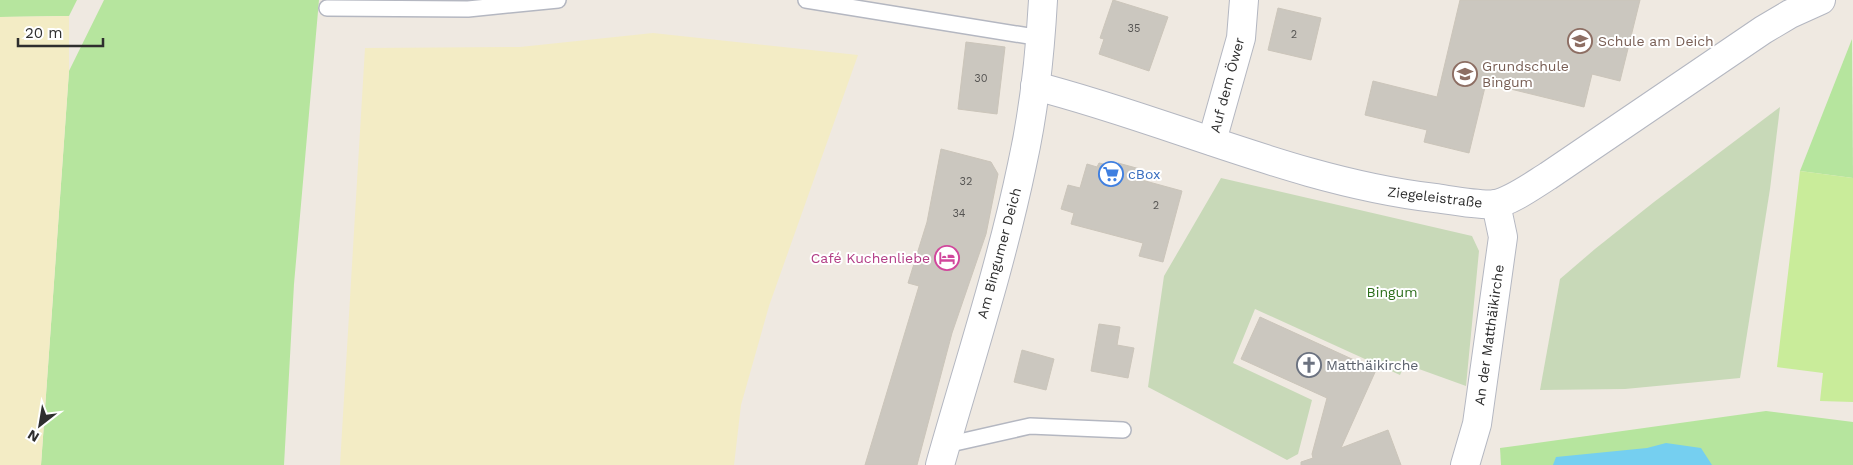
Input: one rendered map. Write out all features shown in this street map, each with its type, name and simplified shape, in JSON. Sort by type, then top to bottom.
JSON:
[{"type":"street","name":"Am Bingumer Deich","points":[[943,455],[1004,242],[1022,165],[1035,86],[1041,38],[1043,0]]},
{"type":"street","name":"Auf dem Öwer","points":[[1212,141],[1241,38],[1244,0]]},
{"type":"street","name":"Ziegeleistraße","points":[[1035,86],[1096,102],[1319,176],[1402,194],[1496,204],[1518,194],[1548,176],[1763,30],[1790,14],[1821,0]]},
{"type":"street","name":"An der Matthäikirche","points":[[1465,465],[1477,424],[1503,237],[1496,204]]},
{"type":"lane","points":[[327,8],[468,9],[558,0]]},
{"type":"lane","points":[[806,0],[1041,38]]},
{"type":"lane","points":[[943,455],[1030,426],[1123,430]]},
{"type":"green space","points":[[0,0],[77,0],[69,16],[0,17]]},
{"type":"green space","points":[[104,0],[319,0],[294,284],[284,465],[41,465],[69,71]]},
{"type":"green space","points":[[1852,39],[1853,178],[1800,171]]},
{"type":"green space","points":[[1780,107],[1770,189],[1740,378],[1625,389],[1540,390],[1560,279],[1654,202]]},
{"type":"green space","points":[[1800,171],[1853,178],[1853,402],[1820,401],[1823,373],[1777,367]]},
{"type":"green space","name":"Bingum","points":[[1221,178],[1472,236],[1479,251],[1466,386],[1405,364],[1400,375],[1255,309],[1233,363],[1312,400],[1298,454],[1287,460],[1148,387],[1164,276]]},
{"type":"green space","points":[[1766,411],[1853,422],[1853,465],[1501,465],[1500,448]]},
{"type":"sand","points":[[69,16],[69,71],[41,465],[0,465],[0,17]]},
{"type":"sand","points":[[653,33],[858,55],[769,306],[741,405],[734,465],[340,465],[365,48],[520,47]]},
{"type":"water","points":[[1666,443],[1701,448],[1712,465],[1553,465],[1556,457],[1647,448]]},
{"type":"building","points":[[1113,0],[1168,17],[1149,71],[1099,54],[1104,39],[1100,38]]},
{"type":"building","points":[[1460,0],[1640,0],[1620,81],[1592,74],[1584,107],[1486,83],[1469,153],[1424,142],[1427,130],[1365,115],[1373,81],[1437,97]]},
{"type":"building","points":[[1278,8],[1321,18],[1311,60],[1268,50]]},
{"type":"building","points":[[966,42],[1005,47],[997,114],[958,109]]},
{"type":"building","points":[[941,149],[991,162],[998,174],[986,234],[952,333],[917,465],[865,465],[919,286],[908,283],[927,222]]},
{"type":"building","points":[[1099,163],[1118,167],[1118,163],[1140,169],[1138,179],[1182,191],[1163,262],[1139,256],[1143,243],[1071,224],[1074,213],[1061,209],[1068,185],[1080,188],[1087,164],[1097,167]]},
{"type":"building","name":"Matthäikirche","points":[[1260,317],[1376,370],[1341,448],[1388,430],[1401,465],[1301,465],[1301,462],[1313,458],[1312,454],[1327,398],[1241,359]]},
{"type":"building","points":[[1099,324],[1120,327],[1117,345],[1134,348],[1128,378],[1091,371]]},
{"type":"building","points":[[1022,350],[1054,359],[1046,390],[1014,382]]},
{"type":"place","name":"Schule am Deich","points":[[1580,41]]},
{"type":"place","name":"Grundschule Bingum","points":[[1465,74]]},
{"type":"place","name":"cBox","points":[[1111,174]]},
{"type":"place","name":"Café Kuchenliebe","points":[[947,258]]},
{"type":"place","name":"Matthäikirche","points":[[1309,365]]}]
